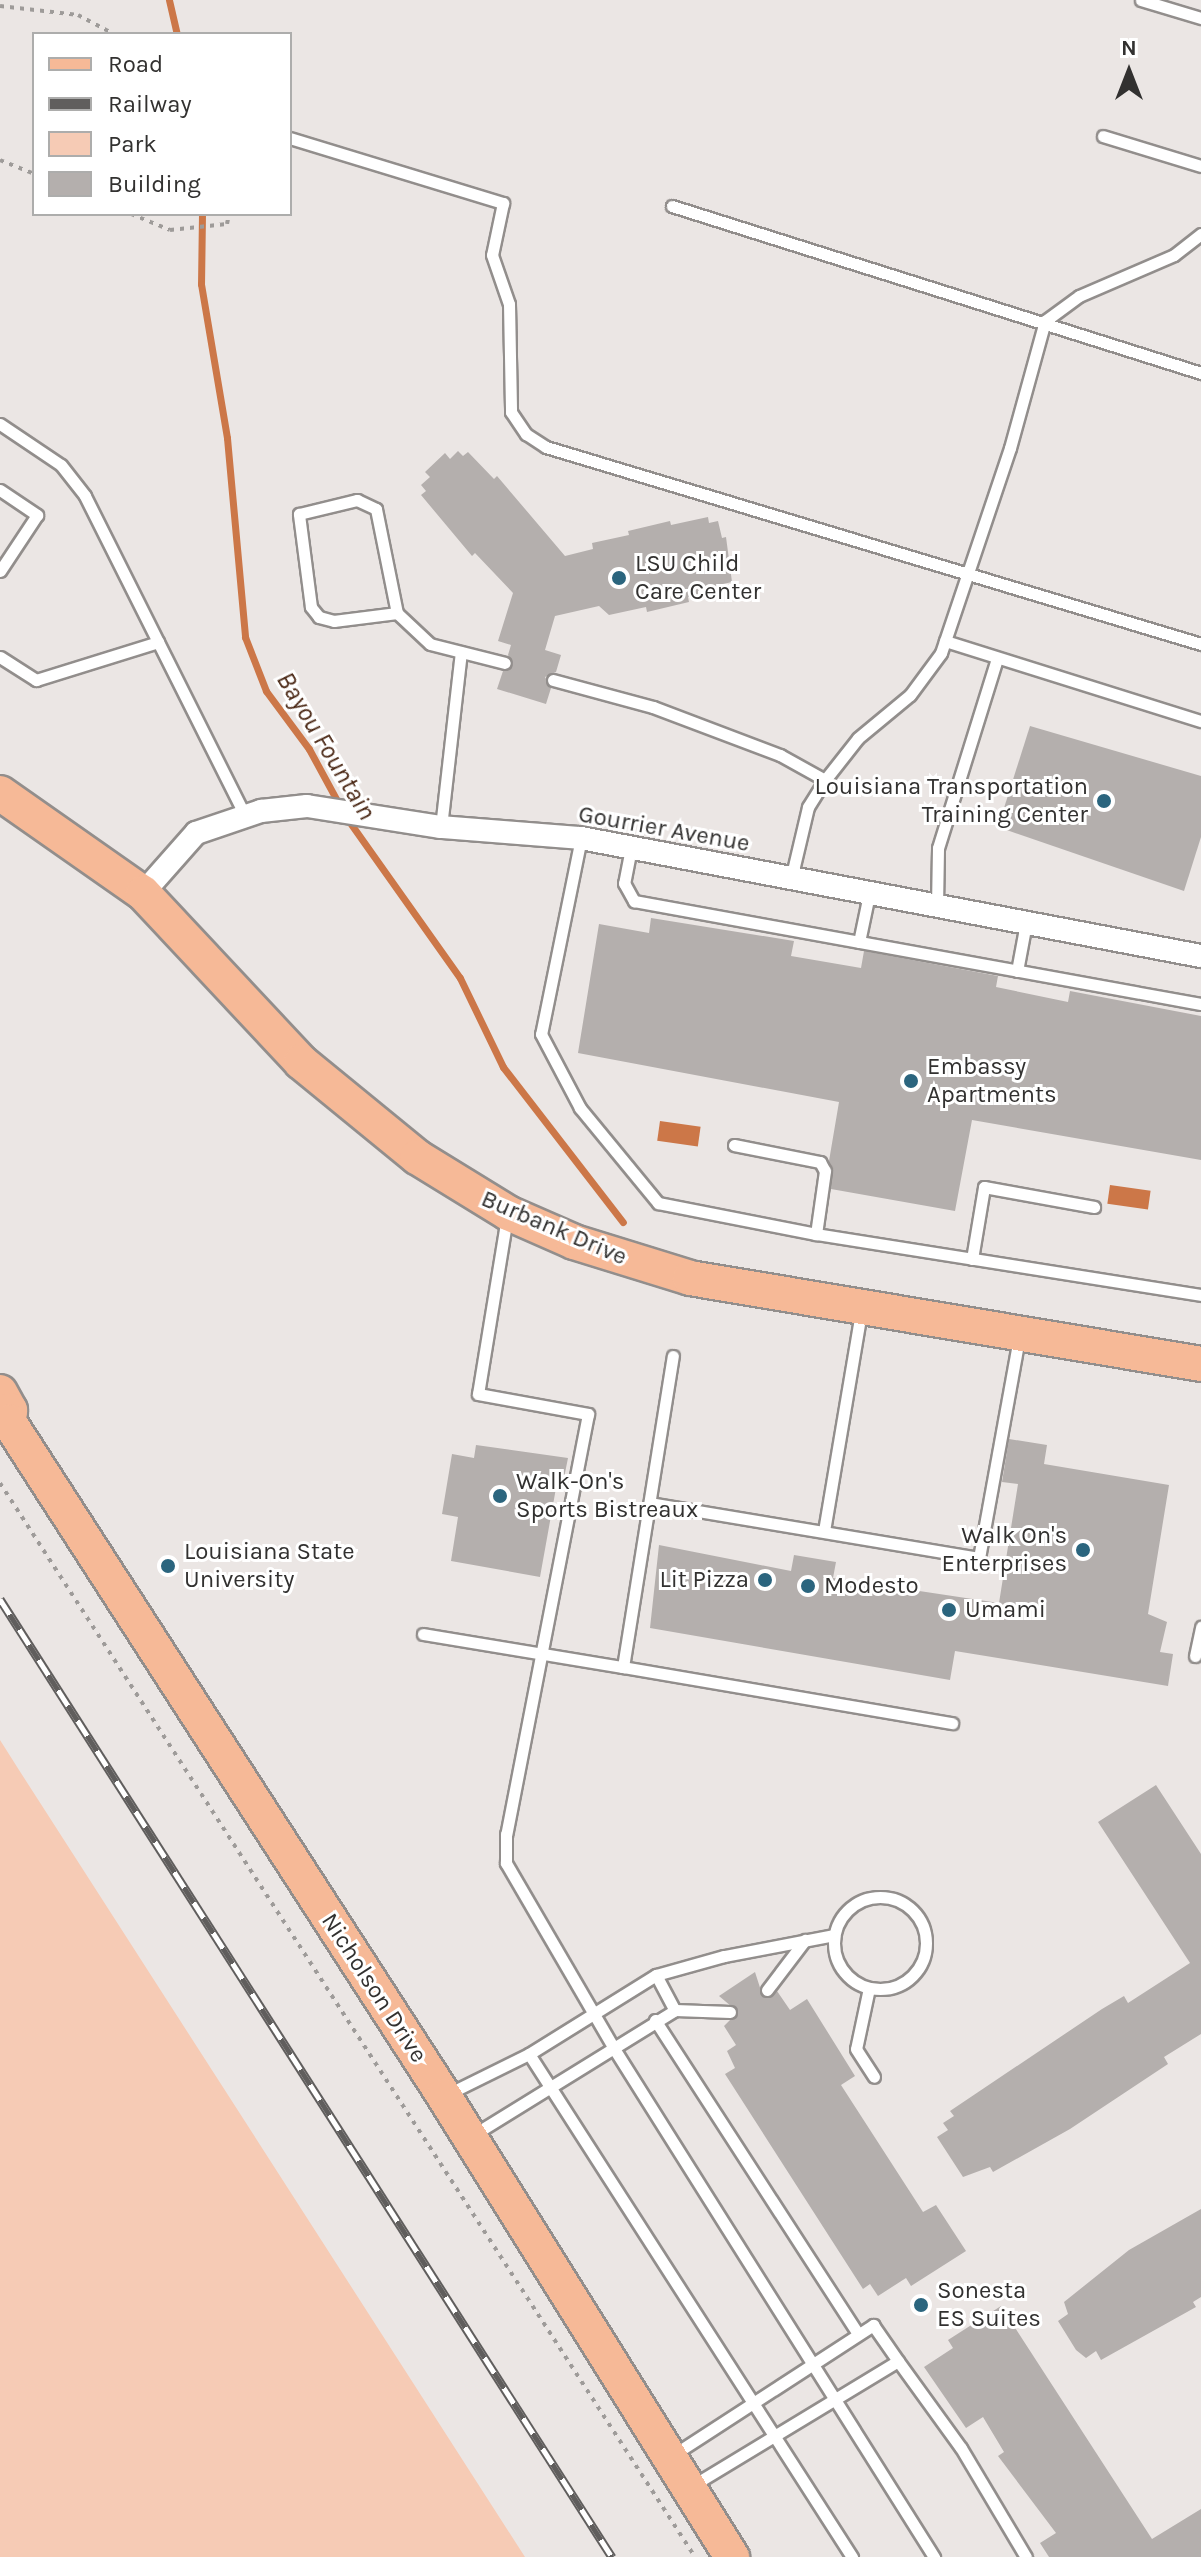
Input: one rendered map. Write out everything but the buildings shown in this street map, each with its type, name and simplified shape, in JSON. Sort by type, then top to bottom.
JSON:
[{"type":"main road","name":"Burbank Drive","points":[[0,793],[143,893],[301,1062],[417,1157],[508,1213],[574,1242],[690,1278],[1201,1364]]},
{"type":"main road","name":"Nicholson Drive","points":[[3,1411],[444,2096],[732,2557]]},
{"type":"street","name":"Gourrier Avenue","points":[[143,893],[196,833],[245,816],[307,806],[432,825],[581,838],[1201,956]]},
{"type":"lane","points":[[1141,0],[1201,18]]},
{"type":"lane","points":[[1103,136],[1201,166]]},
{"type":"lane","points":[[292,139],[503,203],[492,255],[509,304],[511,412],[536,441],[968,576],[1201,644]]},
{"type":"lane","points":[[672,206],[1045,321],[1201,373]]},
{"type":"lane","points":[[791,879],[804,818],[825,780],[858,738],[910,695],[945,641],[968,576],[1045,321],[1079,296],[1174,255],[1201,234]]},
{"type":"lane","points":[[0,424],[61,465],[85,496],[245,816]]},
{"type":"lane","points":[[0,490],[37,515],[0,571]]},
{"type":"lane","points":[[397,613],[334,621],[319,617],[311,607],[299,514],[357,500],[376,509],[397,613],[430,644],[505,663]]},
{"type":"lane","points":[[945,641],[1201,721]]},
{"type":"lane","points":[[0,657],[36,680],[158,642]]},
{"type":"lane","points":[[432,825],[461,652]]},
{"type":"lane","points":[[937,906],[938,848],[997,658]]},
{"type":"lane","points":[[553,680],[668,712],[780,755],[825,780]]},
{"type":"lane","points":[[581,838],[541,1034],[580,1108],[658,1203],[816,1234],[1201,1295]]},
{"type":"lane","points":[[631,848],[624,883],[634,901],[1201,1004]]},
{"type":"lane","points":[[859,942],[869,894]]},
{"type":"lane","points":[[1017,971],[1026,923]]},
{"type":"lane","points":[[734,1145],[820,1162],[825,1171],[816,1234]]},
{"type":"lane","points":[[972,1259],[984,1187],[1094,1207]]},
{"type":"lane","points":[[508,1213],[478,1394],[588,1414],[544,1654],[535,1677],[504,1856],[512,1877],[597,2012],[613,2047],[816,2362],[934,2557]]},
{"type":"lane","points":[[824,1531],[862,1307]]},
{"type":"lane","points":[[650,1503],[979,1558],[1020,1334]]},
{"type":"lane","points":[[623,1667],[673,1356]]},
{"type":"lane","points":[[1195,1656],[1201,1627]]},
{"type":"lane","points":[[423,1634],[952,1723]]},
{"type":"lane","points":[[869,1898],[898,1900],[920,1920],[926,1949],[913,1975],[900,1985],[869,1988],[843,1971],[834,1935],[843,1913],[869,1898]]},
{"type":"lane","points":[[444,2096],[529,2054],[656,1975],[834,1935]]},
{"type":"lane","points":[[767,1990],[805,1940]]},
{"type":"lane","points":[[656,1975],[675,2010]]},
{"type":"lane","points":[[869,1988],[856,2049],[874,2077]]},
{"type":"lane","points":[[469,2137],[675,2010],[730,2012]]},
{"type":"lane","points":[[655,2020],[858,2334]]},
{"type":"lane","points":[[529,2054],[852,2557]]},
{"type":"lane","points":[[669,2457],[873,2325],[961,2448],[1026,2557]]},
{"type":"lane","points":[[689,2488],[898,2361]]},
{"type":"path","points":[[0,6],[78,15],[109,32]]},
{"type":"path","points":[[0,160],[32,173]]},
{"type":"path","points":[[136,216],[170,230],[227,224],[229,216]]},
{"type":"path","points":[[0,1483],[695,2557]]},
{"type":"green space","points":[[0,1740],[19,1770],[525,2557],[0,2557]]},
{"type":"shaded area","points":[[660,1121],[701,1127],[698,1147],[657,1141]]},
{"type":"shaded area","points":[[1110,1185],[1151,1191],[1148,1210],[1107,1204]]},
{"type":"waterway","name":"Bayou Fountain","points":[[169,0],[177,32]]},
{"type":"waterway","name":"Bayou Fountain","points":[[202,216],[201,284],[227,438],[245,637],[266,691],[309,749],[340,806]]},
{"type":"waterway","name":"Bayou Fountain","points":[[346,817],[460,978],[503,1067],[623,1222]]},
{"type":"railway","points":[[0,1599],[612,2557]]},
{"type":"place","name":"LSU Child Care Center","points":[[619,578]]},
{"type":"place","name":"Louisiana Transportation Training Center","points":[[1104,801]]},
{"type":"place","name":"Embassy Apartments","points":[[911,1081]]},
{"type":"place","name":"Walk-On's Sports Bistreaux","points":[[500,1496]]},
{"type":"place","name":"Walk On's Enterprises","points":[[1083,1550]]},
{"type":"place","name":"Louisiana State University","points":[[168,1566]]},
{"type":"place","name":"Lit Pizza","points":[[765,1580]]},
{"type":"place","name":"Modesto","points":[[808,1586]]},
{"type":"place","name":"Umami","points":[[949,1610]]},
{"type":"place","name":"Sonesta ES Suites","points":[[921,2305]]}]
